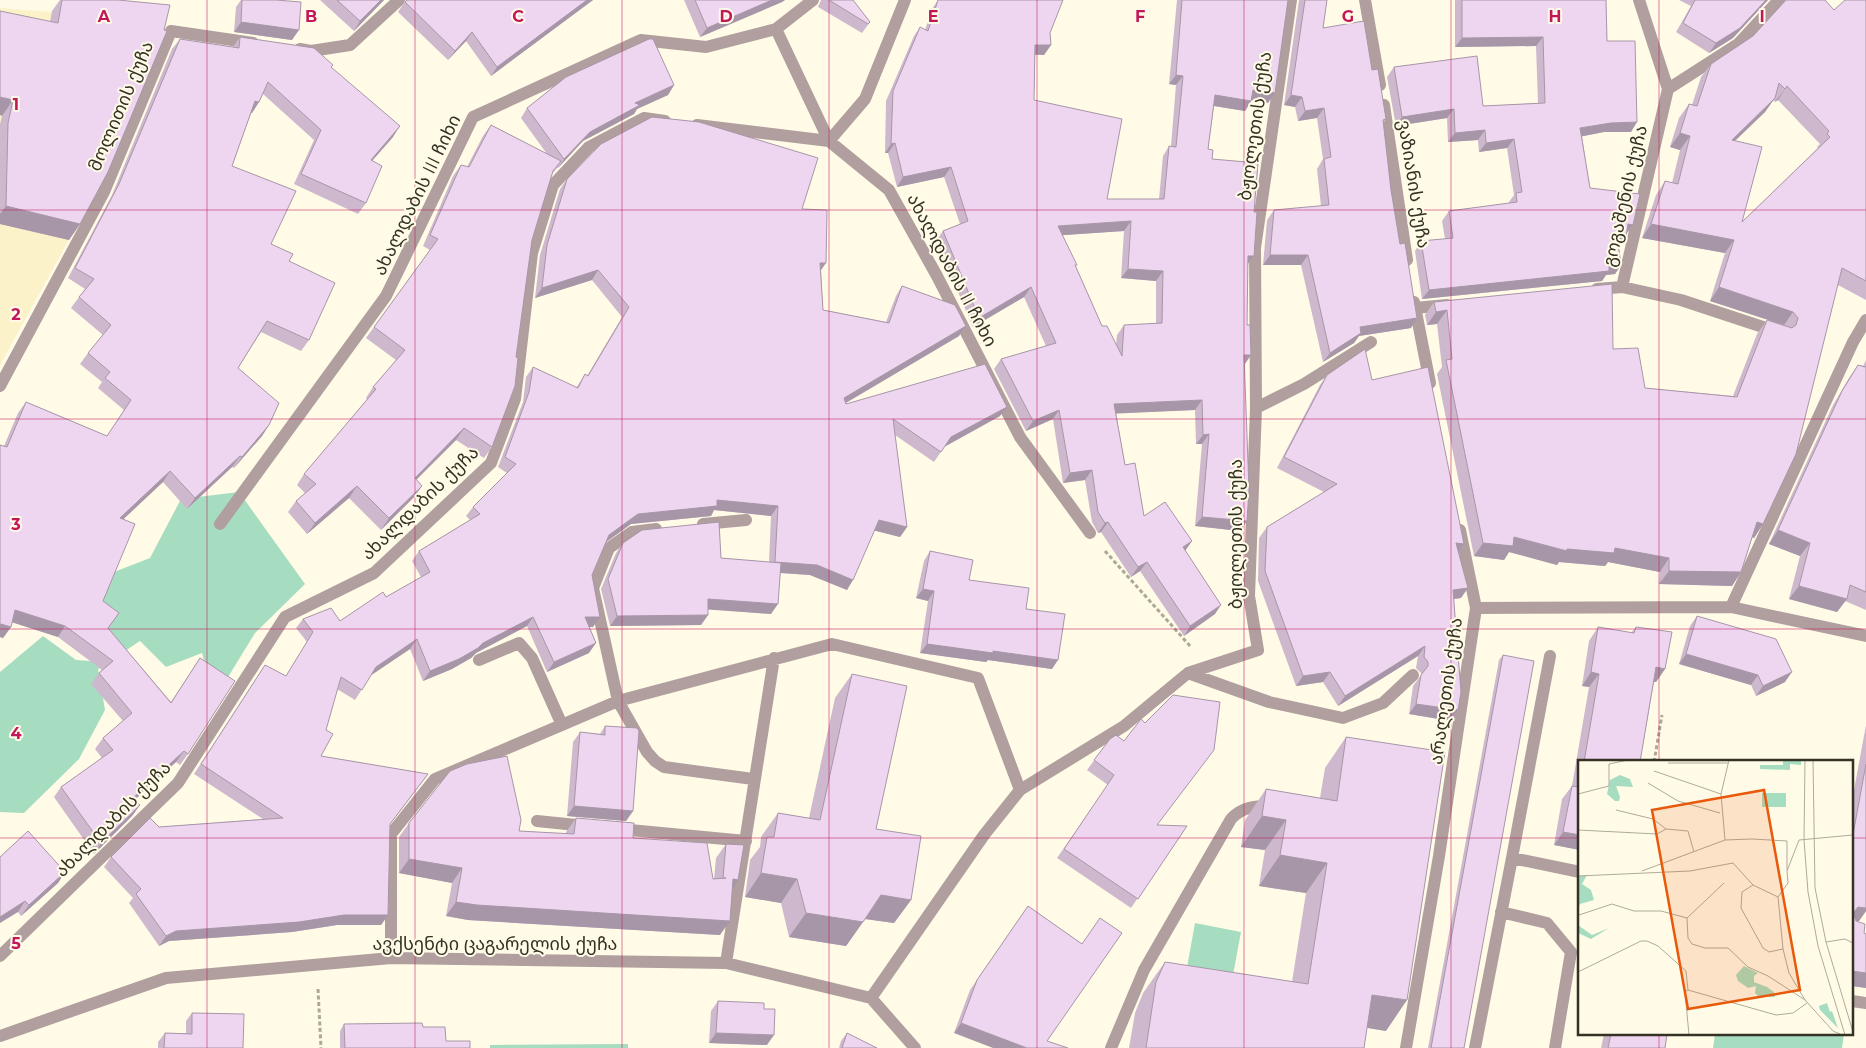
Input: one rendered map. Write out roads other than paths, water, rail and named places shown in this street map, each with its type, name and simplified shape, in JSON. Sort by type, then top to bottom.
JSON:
[{"type":"street","points":[[283,47],[311,51],[350,45],[399,0]]},
{"type":"street","points":[[813,0],[776,29],[829,141],[864,99],[905,0]]},
{"type":"street","name":"ბჟოლეთის ქუჩა","points":[[871,998],[984,835],[1020,790],[1124,726],[1188,673],[1258,650],[1250,596],[1256,408],[1255,248],[1291,0]]},
{"type":"street","name":"ვაზიანის ქუჩა","points":[[1365,0],[1387,123],[1409,269]]},
{"type":"street","points":[[1639,0],[1668,90],[1738,44],[1778,0]]},
{"type":"street","name":"მოლითის ქუჩა","points":[[0,386],[104,192],[170,27],[265,44]]},
{"type":"street","name":"ახალდაბის III ჩიხი","points":[[220,524],[386,296],[474,117],[641,40],[706,47],[776,29]]},
{"type":"street","name":"გოგაშენის ქუჩა","points":[[1583,291],[1622,287],[1668,90]]},
{"type":"street","name":"ახალდაბის ქუჩა","points":[[0,956],[178,783],[285,617],[374,573],[491,462],[515,399],[532,253],[554,185],[589,146],[644,118],[829,141]]},
{"type":"street","name":"ახალდაბის II ჩიხი","points":[[829,141],[888,190],[937,276],[1020,437],[1090,534]]},
{"type":"street","points":[[1622,287],[1680,300],[1781,333]]},
{"type":"street","points":[[1412,288],[1414,308],[1432,395]]},
{"type":"street","points":[[1414,308],[1464,303]]},
{"type":"street","points":[[1731,607],[1849,350],[1866,320]]},
{"type":"street","points":[[1256,408],[1304,384],[1371,342]]},
{"type":"street","points":[[689,526],[746,520]]},
{"type":"street","points":[[1458,521],[1476,608]]},
{"type":"street","points":[[670,528],[632,532],[609,548],[593,588],[618,701],[647,752],[664,767],[753,779]]},
{"type":"street","name":"არალეთის ქუჩა","points":[[1406,1048],[1439,856],[1476,608],[1731,607],[1866,636]]},
{"type":"street","points":[[479,660],[519,643],[532,658],[562,725]]},
{"type":"street","points":[[391,958],[391,834],[435,779],[618,701],[774,658],[832,644],[978,678],[1020,790]]},
{"type":"street","points":[[1475,1048],[1550,656]]},
{"type":"street","points":[[726,963],[746,841],[753,779],[774,658]]},
{"type":"street","points":[[1188,673],[1269,702],[1343,718],[1382,703],[1413,675]]},
{"type":"street","points":[[1111,1048],[1144,970],[1231,819],[1238,811],[1254,806],[1286,807]]},
{"type":"street","points":[[537,821],[746,841]]},
{"type":"street","points":[[1512,858],[1578,872]]},
{"type":"street","points":[[1500,912],[1547,923],[1576,952],[1555,1048]]},
{"type":"street","name":"ავქსენტი ცაგარელის ქუჩა","points":[[0,1036],[166,978],[391,958],[726,963],[871,998]]},
{"type":"street","points":[[871,998],[915,1048]]}]
